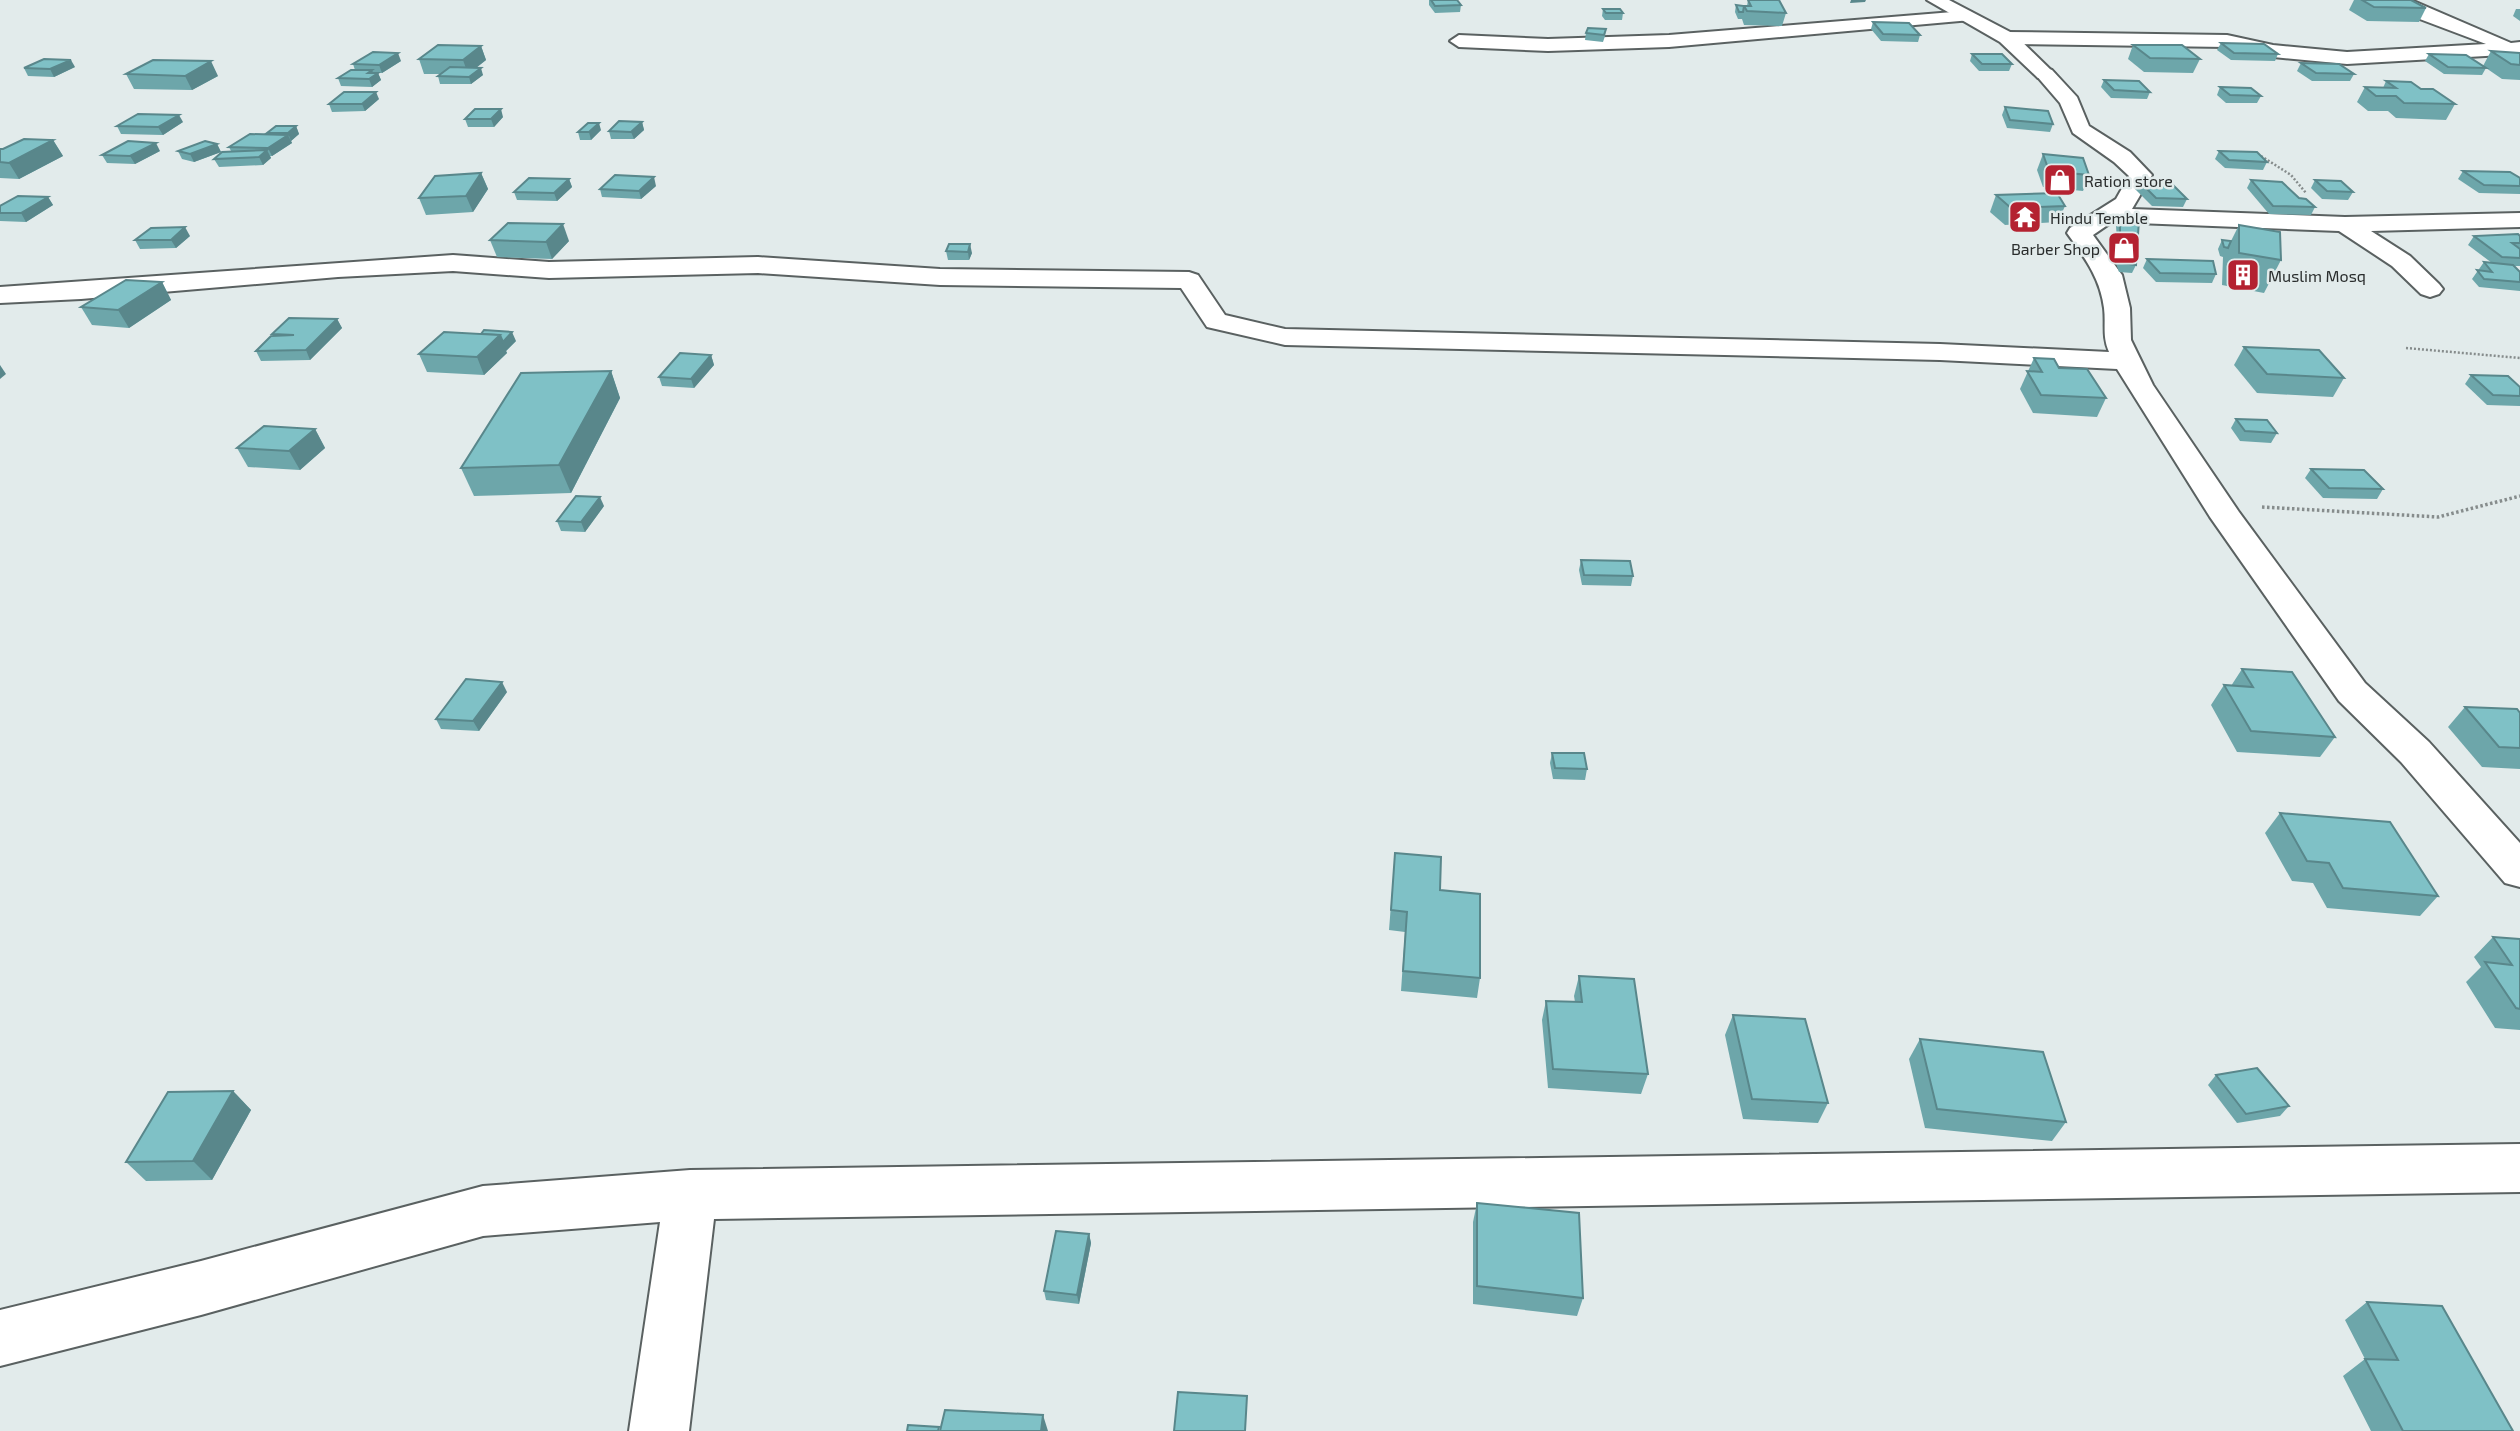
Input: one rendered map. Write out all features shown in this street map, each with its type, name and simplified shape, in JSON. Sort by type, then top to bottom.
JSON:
[{"type":"street","points":[[1936,0],[2007,38],[2070,101],[2080,129],[2122,157],[2141,175],[2125,203],[2079,233],[2109,275],[2118,308],[2117,340],[2139,385],[2217,503],[2352,692],[2415,752],[2520,870]]},
{"type":"street","points":[[2398,0],[2423,15],[2519,48]]},
{"type":"street","points":[[1459,41],[1548,45],[1669,40],[1965,16]]},
{"type":"street","points":[[2007,38],[2227,41],[2273,51],[2347,58],[2519,48]]},
{"type":"street","points":[[2106,215],[2345,224],[2520,220]]},
{"type":"street","points":[[2345,224],[2401,261],[2430,289]]},
{"type":"street","points":[[0,295],[81,291],[338,269],[453,263],[548,270],[758,265],[940,277],[1189,280],[1216,321],[1284,337],[1940,352],[2127,361]]},
{"type":"street","points":[[0,1338],[201,1288],[483,1211],[691,1195],[2520,1168]]},
{"type":"street","points":[[659,1431],[691,1195]]},
{"type":"path","points":[[2261,156],[2291,175],[2320,210],[2345,224]]},
{"type":"path","points":[[2406,348],[2520,358]]},
{"type":"path","points":[[2217,503],[2438,517],[2520,496]]},
{"type":"building","points":[[1431,0],[1457,0],[1461,5],[1435,6]]},
{"type":"building","points":[[1748,0],[1779,0],[1786,13],[1747,11],[1744,6],[1751,6]]},
{"type":"building","points":[[2362,0],[2411,0],[2426,8],[2374,7]]},
{"type":"building","points":[[1736,5],[1744,6],[1743,12],[1739,12]]},
{"type":"building","points":[[1603,9],[1620,9],[1623,13],[1606,13]]},
{"type":"building","points":[[1873,22],[1909,23],[1920,35],[1883,34]]},
{"type":"building","points":[[1588,28],[1606,29],[1604,35],[1586,33]]},
{"type":"building","points":[[2221,43],[2264,44],[2278,54],[2234,53]]},
{"type":"building","points":[[438,45],[481,46],[463,60],[419,59]]},
{"type":"building","points":[[2133,45],[2182,45],[2200,59],[2150,58]]},
{"type":"building","points":[[2491,51],[2520,53],[2520,65],[2511,64]]},
{"type":"building","points":[[373,52],[398,53],[379,65],[353,64]]},
{"type":"building","points":[[1972,54],[2002,54],[2012,64],[1982,64]]},
{"type":"building","points":[[2429,54],[2466,55],[2486,68],[2448,67]]},
{"type":"building","points":[[44,59],[71,60],[50,69],[24,68]]},
{"type":"building","points":[[153,60],[211,61],[185,76],[126,74]]},
{"type":"building","points":[[2301,63],[2339,64],[2354,74],[2316,73]]},
{"type":"building","points":[[450,67],[481,68],[469,77],[438,76]]},
{"type":"building","points":[[351,70],[372,70],[368,73],[378,73],[369,79],[338,78]]},
{"type":"building","points":[[2104,80],[2139,81],[2150,92],[2114,90]]},
{"type":"building","points":[[2386,81],[2411,82],[2421,89],[2433,89],[2455,104],[2404,103],[2396,96],[2376,96],[2365,87],[2396,88]]},
{"type":"building","points":[[2220,87],[2251,88],[2261,96],[2230,95]]},
{"type":"building","points":[[344,92],[376,92],[362,104],[329,104]]},
{"type":"building","points":[[2005,107],[2048,111],[2053,124],[2010,120]]},
{"type":"building","points":[[475,109],[501,109],[491,119],[465,119]]},
{"type":"building","points":[[138,114],[179,115],[158,127],[117,126]]},
{"type":"building","points":[[619,121],[642,122],[631,132],[609,131]]},
{"type":"building","points":[[588,123],[599,123],[589,132],[578,132]]},
{"type":"building","points":[[276,126],[296,126],[288,133],[267,133]]},
{"type":"building","points":[[250,134],[288,135],[268,148],[229,147]]},
{"type":"building","points":[[24,139],[53,140],[9,163],[0,162],[0,149]]},
{"type":"building","points":[[128,141],[156,143],[130,156],[102,155]]},
{"type":"building","points":[[205,141],[217,144],[190,154],[178,151]]},
{"type":"building","points":[[267,150],[259,157],[214,159],[222,152]]},
{"type":"building","points":[[2219,151],[2257,152],[2267,162],[2229,160]]},
{"type":"building","points":[[2043,154],[2083,158],[2089,175],[2049,171]]},
{"type":"building","points":[[2463,171],[2510,172],[2520,178],[2520,186],[2484,185]]},
{"type":"building","points":[[481,173],[466,196],[419,198],[435,176]]},
{"type":"building","points":[[615,175],[654,177],[639,191],[600,189]]},
{"type":"building","points":[[529,178],[569,179],[554,193],[514,192]]},
{"type":"building","points":[[2251,180],[2282,182],[2299,198],[2306,199],[2315,207],[2273,206]]},
{"type":"building","points":[[2315,180],[2341,181],[2353,192],[2327,191]]},
{"type":"building","points":[[2139,181],[2169,181],[2187,199],[2156,198]]},
{"type":"building","points":[[2057,193],[2065,206],[2011,208],[1996,195]]},
{"type":"building","points":[[18,196],[48,197],[21,213],[0,213],[0,206]]},
{"type":"building","points":[[2120,217],[2139,220],[2136,265],[2123,263],[2117,246]]},
{"type":"building","points":[[508,223],[563,224],[546,242],[490,240]]},
{"type":"building","points":[[2239,225],[2280,232],[2281,260],[2239,253]]},
{"type":"building","points":[[185,227],[171,240],[135,240],[151,228]]},
{"type":"building","points":[[2518,234],[2520,243],[2512,243],[2520,249],[2520,258],[2502,257],[2474,236]]},
{"type":"building","points":[[2222,240],[2231,241],[2228,248],[2224,247]]},
{"type":"building","points":[[949,244],[970,244],[968,252],[946,251]]},
{"type":"building","points":[[2147,259],[2213,261],[2216,274],[2160,273]]},
{"type":"building","points":[[2484,262],[2513,265],[2520,272],[2520,282],[2484,279],[2477,270],[2492,272]]},
{"type":"building","points":[[126,280],[162,282],[118,310],[81,307]]},
{"type":"building","points":[[289,318],[337,319],[306,350],[256,351],[271,336],[294,335],[272,334]]},
{"type":"building","points":[[484,330],[512,332],[503,342],[500,335],[481,334]]},
{"type":"building","points":[[444,332],[500,335],[477,357],[419,354]]},
{"type":"building","points":[[2244,347],[2319,350],[2344,378],[2267,374]]},
{"type":"building","points":[[680,353],[711,355],[691,379],[659,377]]},
{"type":"building","points":[[2034,358],[2054,359],[2059,368],[2087,369],[2106,398],[2041,395],[2027,371],[2042,372]]},
{"type":"building","points":[[611,371],[559,465],[461,468],[521,373]]},
{"type":"building","points":[[2471,375],[2508,376],[2520,387],[2520,396],[2493,395]]},
{"type":"building","points":[[2236,419],[2267,420],[2277,433],[2245,431]]},
{"type":"building","points":[[264,426],[315,429],[289,451],[237,448]]},
{"type":"building","points":[[2311,469],[2364,470],[2383,489],[2329,488]]},
{"type":"building","points":[[576,496],[600,497],[581,522],[557,521]]},
{"type":"building","points":[[1581,560],[1630,561],[1633,576],[1584,575]]},
{"type":"building","points":[[2242,669],[2292,672],[2335,737],[2251,731],[2224,685],[2253,687]]},
{"type":"building","points":[[466,679],[502,682],[473,721],[436,719]]},
{"type":"building","points":[[2465,707],[2517,709],[2520,713],[2520,748],[2499,747]]},
{"type":"building","points":[[1552,753],[1584,753],[1587,769],[1555,768]]},
{"type":"building","points":[[2280,813],[2390,822],[2438,896],[2343,888],[2329,863],[2307,861]]},
{"type":"building","points":[[1395,853],[1441,857],[1440,890],[1480,894],[1480,978],[1403,971],[1407,912],[1391,910]]},
{"type":"building","points":[[2493,937],[2520,939],[2520,1009],[2516,1008],[2485,962],[2512,965]]},
{"type":"building","points":[[1579,976],[1634,979],[1648,1074],[1553,1069],[1546,1001],[1582,1002]]},
{"type":"building","points":[[1733,1015],[1805,1019],[1828,1103],[1752,1099]]},
{"type":"building","points":[[1920,1039],[2043,1052],[2066,1122],[1937,1109]]},
{"type":"building","points":[[2257,1068],[2289,1106],[2246,1114],[2216,1075]]},
{"type":"building","points":[[233,1091],[193,1161],[126,1162],[168,1092]]},
{"type":"building","points":[[1477,1203],[1579,1213],[1583,1298],[1477,1286]]},
{"type":"building","points":[[1056,1231],[1089,1234],[1077,1295],[1044,1291]]},
{"type":"building","points":[[2367,1302],[2442,1306],[2513,1431],[2403,1431],[2365,1359],[2398,1360]]},
{"type":"building","points":[[1178,1392],[1247,1396],[1245,1431],[1174,1431]]},
{"type":"building","points":[[945,1410],[1043,1415],[1041,1431],[940,1431]]},
{"type":"building","points":[[908,1425],[939,1427],[938,1431],[907,1431]]},
{"type":"place","name":"Ration store","points":[[2060,180]]},
{"type":"place","name":"Hindu Temble","points":[[2025,217]]},
{"type":"place","name":"Barber Shop","points":[[2124,248]]},
{"type":"place","name":"Muslim Mosq","points":[[2243,275]]}]
